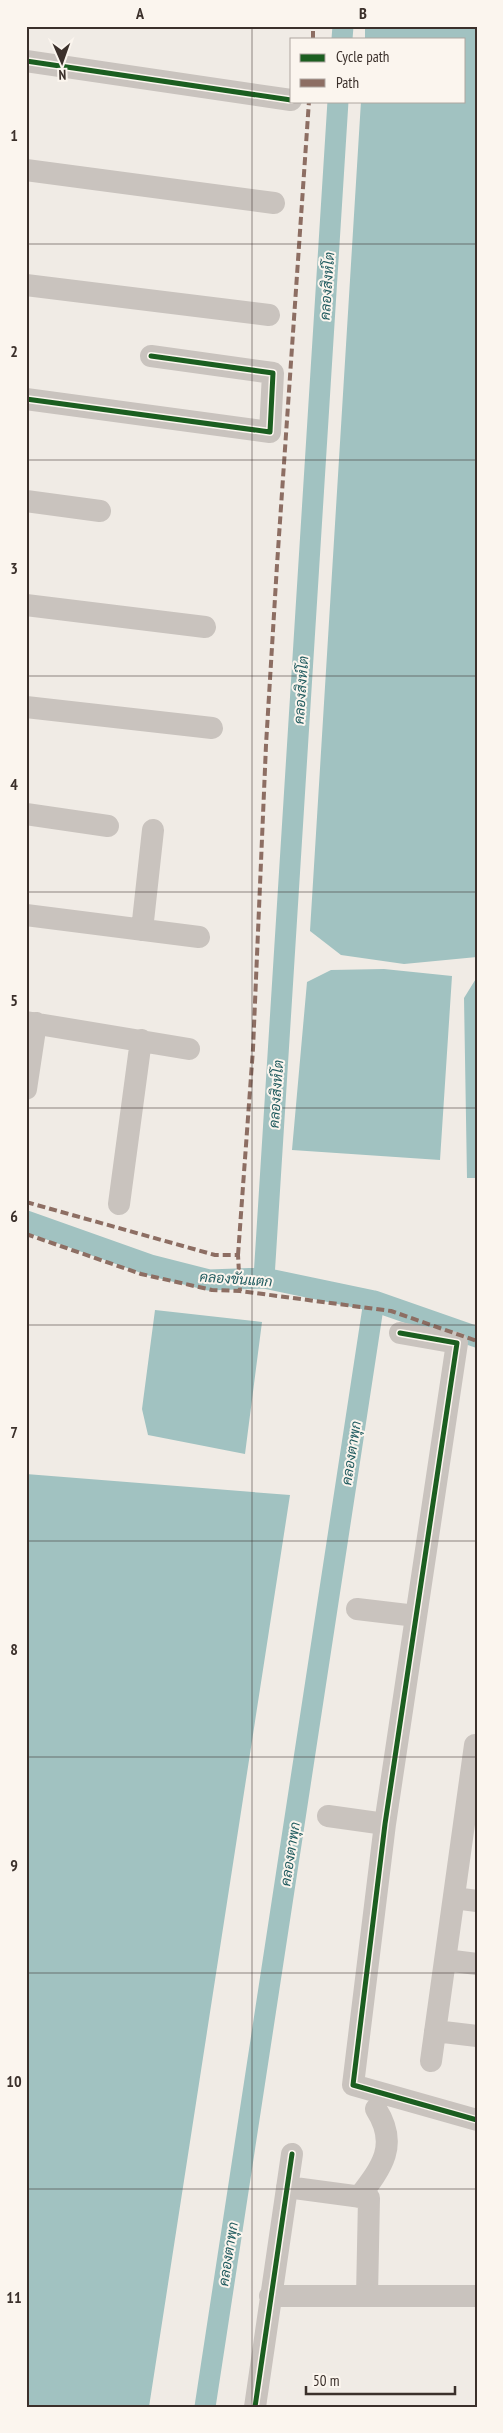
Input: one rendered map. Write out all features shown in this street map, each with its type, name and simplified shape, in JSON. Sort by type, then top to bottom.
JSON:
[{"type":"street","points":[[26,61],[290,100]]},
{"type":"street","points":[[26,170],[274,203]]},
{"type":"street","points":[[26,285],[269,315]]},
{"type":"street","points":[[26,399],[270,432],[273,373],[151,356]]},
{"type":"street","points":[[26,501],[100,511]]},
{"type":"street","points":[[26,605],[205,627]]},
{"type":"street","points":[[26,707],[212,728]]},
{"type":"street","points":[[26,814],[108,826]]},
{"type":"street","points":[[142,930],[153,830]]},
{"type":"street","points":[[26,916],[199,937]]},
{"type":"street","points":[[26,1089],[31,1022],[189,1049]]},
{"type":"street","points":[[119,1204],[140,1040]]},
{"type":"street","points":[[400,1333],[457,1343],[385,1824],[353,2085],[477,2120]]},
{"type":"street","points":[[357,1609],[416,1616]]},
{"type":"street","points":[[431,2061],[454,1898],[469,1838],[474,1745]]},
{"type":"street","points":[[328,1816],[385,1824]]},
{"type":"street","points":[[454,1898],[477,1901]]},
{"type":"street","points":[[445,1960],[477,1964]]},
{"type":"street","points":[[435,2031],[477,2036]]},
{"type":"street","points":[[359,2197],[385,2160],[385,2122],[376,2109]]},
{"type":"street","points":[[255,2407],[292,2154]]},
{"type":"street","points":[[287,2187],[369,2198],[367,2296]]},
{"type":"street","points":[[270,2296],[477,2296]]},
{"type":"water","points":[[365,26],[477,26],[477,957],[404,964],[341,955],[310,931],[361,102],[466,102],[466,38],[365,38]]},
{"type":"water","points":[[384,969],[452,976],[440,1160],[292,1150],[307,982],[331,970]]},
{"type":"water","points":[[477,977],[477,1178],[467,1178],[464,998]]},
{"type":"water","points":[[155,1310],[262,1322],[245,1454],[148,1435],[142,1409]]},
{"type":"water","points":[[26,1474],[290,1495],[149,2407],[26,2407]]},
{"type":"waterway","name":"คลองสิงห์โต","points":[[342,38],[343,26]]},
{"type":"waterway","name":"คลองสิงห์โต","points":[[264,1278],[338,102]]},
{"type":"waterway","name":"คลองขันแตก","points":[[26,1221],[150,1265],[209,1280],[264,1278],[374,1301],[477,1337]]},
{"type":"waterway","name":"คลองตาพุก","points":[[205,2407],[374,1301]]},
{"type":"marked path","points":[[313,26],[313,38]]},
{"type":"marked path","points":[[238,1255],[253,1049],[266,745],[277,565],[309,102]]},
{"type":"marked path","points":[[26,1202],[215,1255],[238,1255],[240,1291]]},
{"type":"marked path","points":[[26,1234],[141,1274],[212,1290],[240,1291],[391,1311],[477,1341]]},
{"type":"cycle path","points":[[26,61],[290,100]]},
{"type":"cycle path","points":[[26,399],[270,432],[273,373],[151,356]]},
{"type":"cycle path","points":[[400,1333],[457,1343],[385,1824],[353,2085],[477,2120]]},
{"type":"cycle path","points":[[255,2407],[292,2154]]}]
